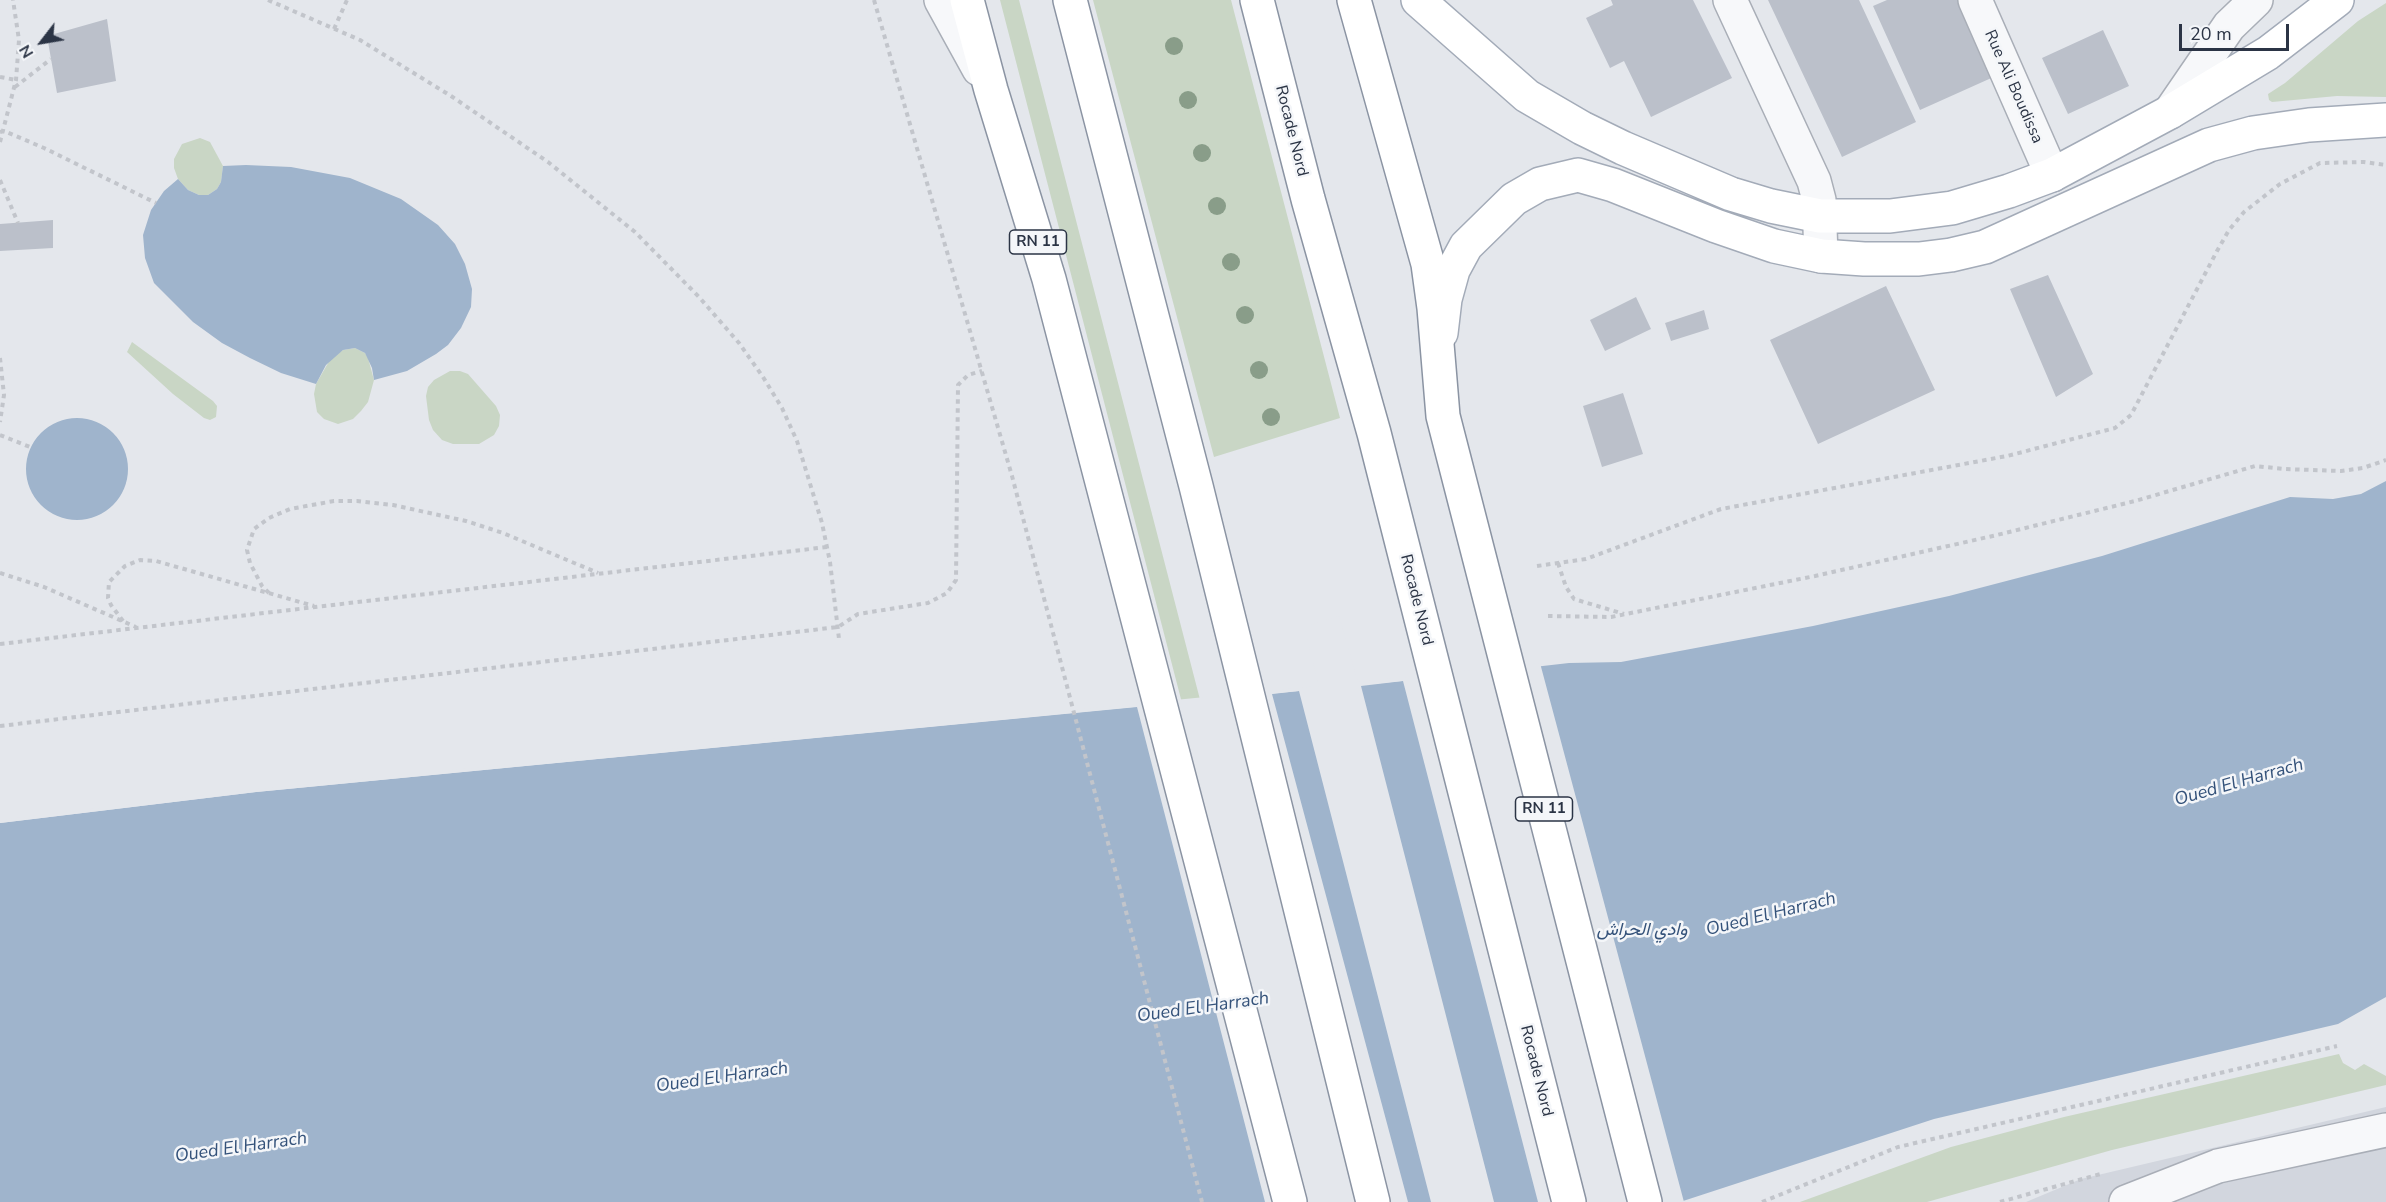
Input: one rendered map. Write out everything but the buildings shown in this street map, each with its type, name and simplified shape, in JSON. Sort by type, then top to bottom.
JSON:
[{"type":"main road","name":"RN 11","points":[[967,0],[991,90],[1049,279],[1290,1202]]},
{"type":"main road","points":[[1070,0],[1196,486],[1373,1202]]},
{"type":"main road","name":"Rocade Nord","points":[[1257,0],[1308,199],[1374,433],[1569,1202]]},
{"type":"main road","name":"RN 11","points":[[1354,0],[1428,264],[1439,355],[1443,417],[1644,1202]]},
{"type":"main road","points":[[1418,0],[1527,96],[1582,128],[1731,194],[1770,206],[1820,216],[1890,216],[1952,208],[2052,175],[2170,112],[2268,53],[2337,0]]},
{"type":"main road","points":[[1439,355],[1445,299],[1453,270],[1466,246],[1514,199],[1540,183],[1578,175],[1613,185],[1716,226],[1764,242],[1821,256],[1875,259],[1951,255],[1985,247],[2209,145],[2253,133],[2309,125],[2386,120]]},
{"type":"street","points":[[941,0],[991,90]]},
{"type":"street","points":[[1730,0],[1808,165],[1819,200],[1821,256]]},
{"type":"street","name":"Rue Ali Boudissa","points":[[1975,0],[2052,175]]},
{"type":"street","points":[[2170,112],[2229,26],[2256,0]]},
{"type":"street","points":[[2126,1202],[2218,1166],[2386,1130]]},
{"type":"path","points":[[0,142],[16,80],[19,39],[14,0]]},
{"type":"path","points":[[268,0],[360,40],[451,96],[548,162],[635,232],[699,297],[739,343],[782,408],[796,441],[827,547],[839,639]]},
{"type":"path","points":[[334,29],[347,0]]},
{"type":"path","points":[[874,0],[1012,476],[1202,1202]]},
{"type":"path","points":[[14,88],[51,58]]},
{"type":"path","points":[[0,77],[16,80]]},
{"type":"path","points":[[2,132],[99,174],[156,203]]},
{"type":"path","points":[[1537,566],[1586,559],[1721,509],[2007,456],[2115,428],[2131,415],[2217,251],[2229,230],[2244,212],[2280,184],[2320,163],[2364,162],[2386,165]]},
{"type":"path","points":[[0,180],[18,223]]},
{"type":"path","points":[[0,358],[4,395],[0,422]]},
{"type":"path","points":[[0,726],[838,627],[858,615],[928,603],[947,593],[956,580],[958,385],[968,375],[982,371]]},
{"type":"path","points":[[0,435],[30,447]]},
{"type":"path","points":[[1548,616],[1611,616],[1783,583],[1997,536],[2135,501],[2255,466],[2342,471],[2363,468],[2386,460]]},
{"type":"path","points":[[270,593],[262,586],[248,556],[249,540],[254,529],[269,518],[290,509],[334,501],[393,504],[466,521],[504,533],[598,573]]},
{"type":"path","points":[[0,644],[827,547]]},
{"type":"path","points":[[123,621],[108,598],[109,582],[125,566],[140,560],[156,561],[317,607]]},
{"type":"path","points":[[1558,563],[1566,587],[1575,599],[1624,614]]},
{"type":"path","points":[[0,573],[44,588],[138,628]]},
{"type":"path","points":[[1762,1202],[1898,1147],[2337,1046]]},
{"type":"shaded area","points":[[2386,1107],[2386,1202],[2026,1202],[2081,1179]]},
{"type":"green space","points":[[1000,0],[1019,0],[1330,1202],[1212,819]]},
{"type":"green space","points":[[1093,0],[1231,0],[1340,418],[1214,457]]},
{"type":"green space","points":[[2386,3],[2386,97],[2337,96],[2272,102],[2269,100],[2268,94],[2285,83],[2358,21]]},
{"type":"green space","points":[[200,138],[210,142],[223,166],[221,182],[217,189],[208,195],[199,195],[188,190],[178,179],[174,168],[174,159],[182,144]]},
{"type":"green space","points":[[132,342],[213,401],[217,406],[216,417],[210,420],[204,418],[173,394],[127,352]]},
{"type":"green space","points":[[355,348],[365,353],[368,358],[374,380],[368,402],[361,411],[353,419],[338,424],[324,419],[317,412],[314,394],[316,384],[331,358],[343,350]]},
{"type":"green space","points":[[450,371],[468,374],[496,406],[500,415],[499,426],[494,435],[479,444],[453,444],[442,440],[433,430],[429,420],[426,396],[428,387],[434,380]]},
{"type":"green space","points":[[2339,1054],[2343,1063],[2355,1070],[2364,1064],[2386,1076],[2386,1085],[2112,1150],[1927,1202],[1800,1202],[1951,1147],[2064,1117]]},
{"type":"water","points":[[223,166],[291,167],[350,178],[401,199],[438,225],[455,244],[465,264],[472,289],[471,307],[461,328],[448,345],[407,371],[374,380],[372,368],[365,353],[355,348],[343,350],[326,365],[316,384],[281,373],[250,358],[222,343],[193,322],[154,283],[145,258],[143,235],[151,210],[164,191],[178,179],[188,190],[199,195],[208,195],[217,189],[221,182]]},
{"type":"water","points":[[77,418],[96,422],[113,433],[124,450],[128,469],[124,488],[113,505],[96,516],[77,520],[58,516],[41,505],[30,488],[26,469],[30,450],[41,433],[58,422]]},
{"type":"water","name":"وادي الحراش","points":[[2386,481],[2386,997],[2338,1024],[1934,1119],[1680,1202],[0,1202],[0,823],[256,792],[1569,663],[1621,662],[1813,626],[1949,596],[2102,556],[2290,497],[2333,499],[2361,494]]},
{"type":"pier","points":[[1339,616],[1358,682],[1540,663],[1684,1202],[1538,1202],[1403,681],[1361,686],[1494,1202],[1431,1202],[1299,691],[1272,694],[1408,1202],[1265,1202],[1137,707],[256,792],[0,823],[0,820],[256,789],[1319,686],[1304,627]]},
{"type":"water label","name":"Oued El Harrach","points":[[2239,783]]},
{"type":"water label","name":"Oued El Harrach","points":[[1771,915]]},
{"type":"water label","name":"Oued El Harrach","points":[[1203,1008]]},
{"type":"water label","name":"Oued El Harrach","points":[[722,1078]]},
{"type":"water label","name":"Oued El Harrach","points":[[241,1148]]}]
